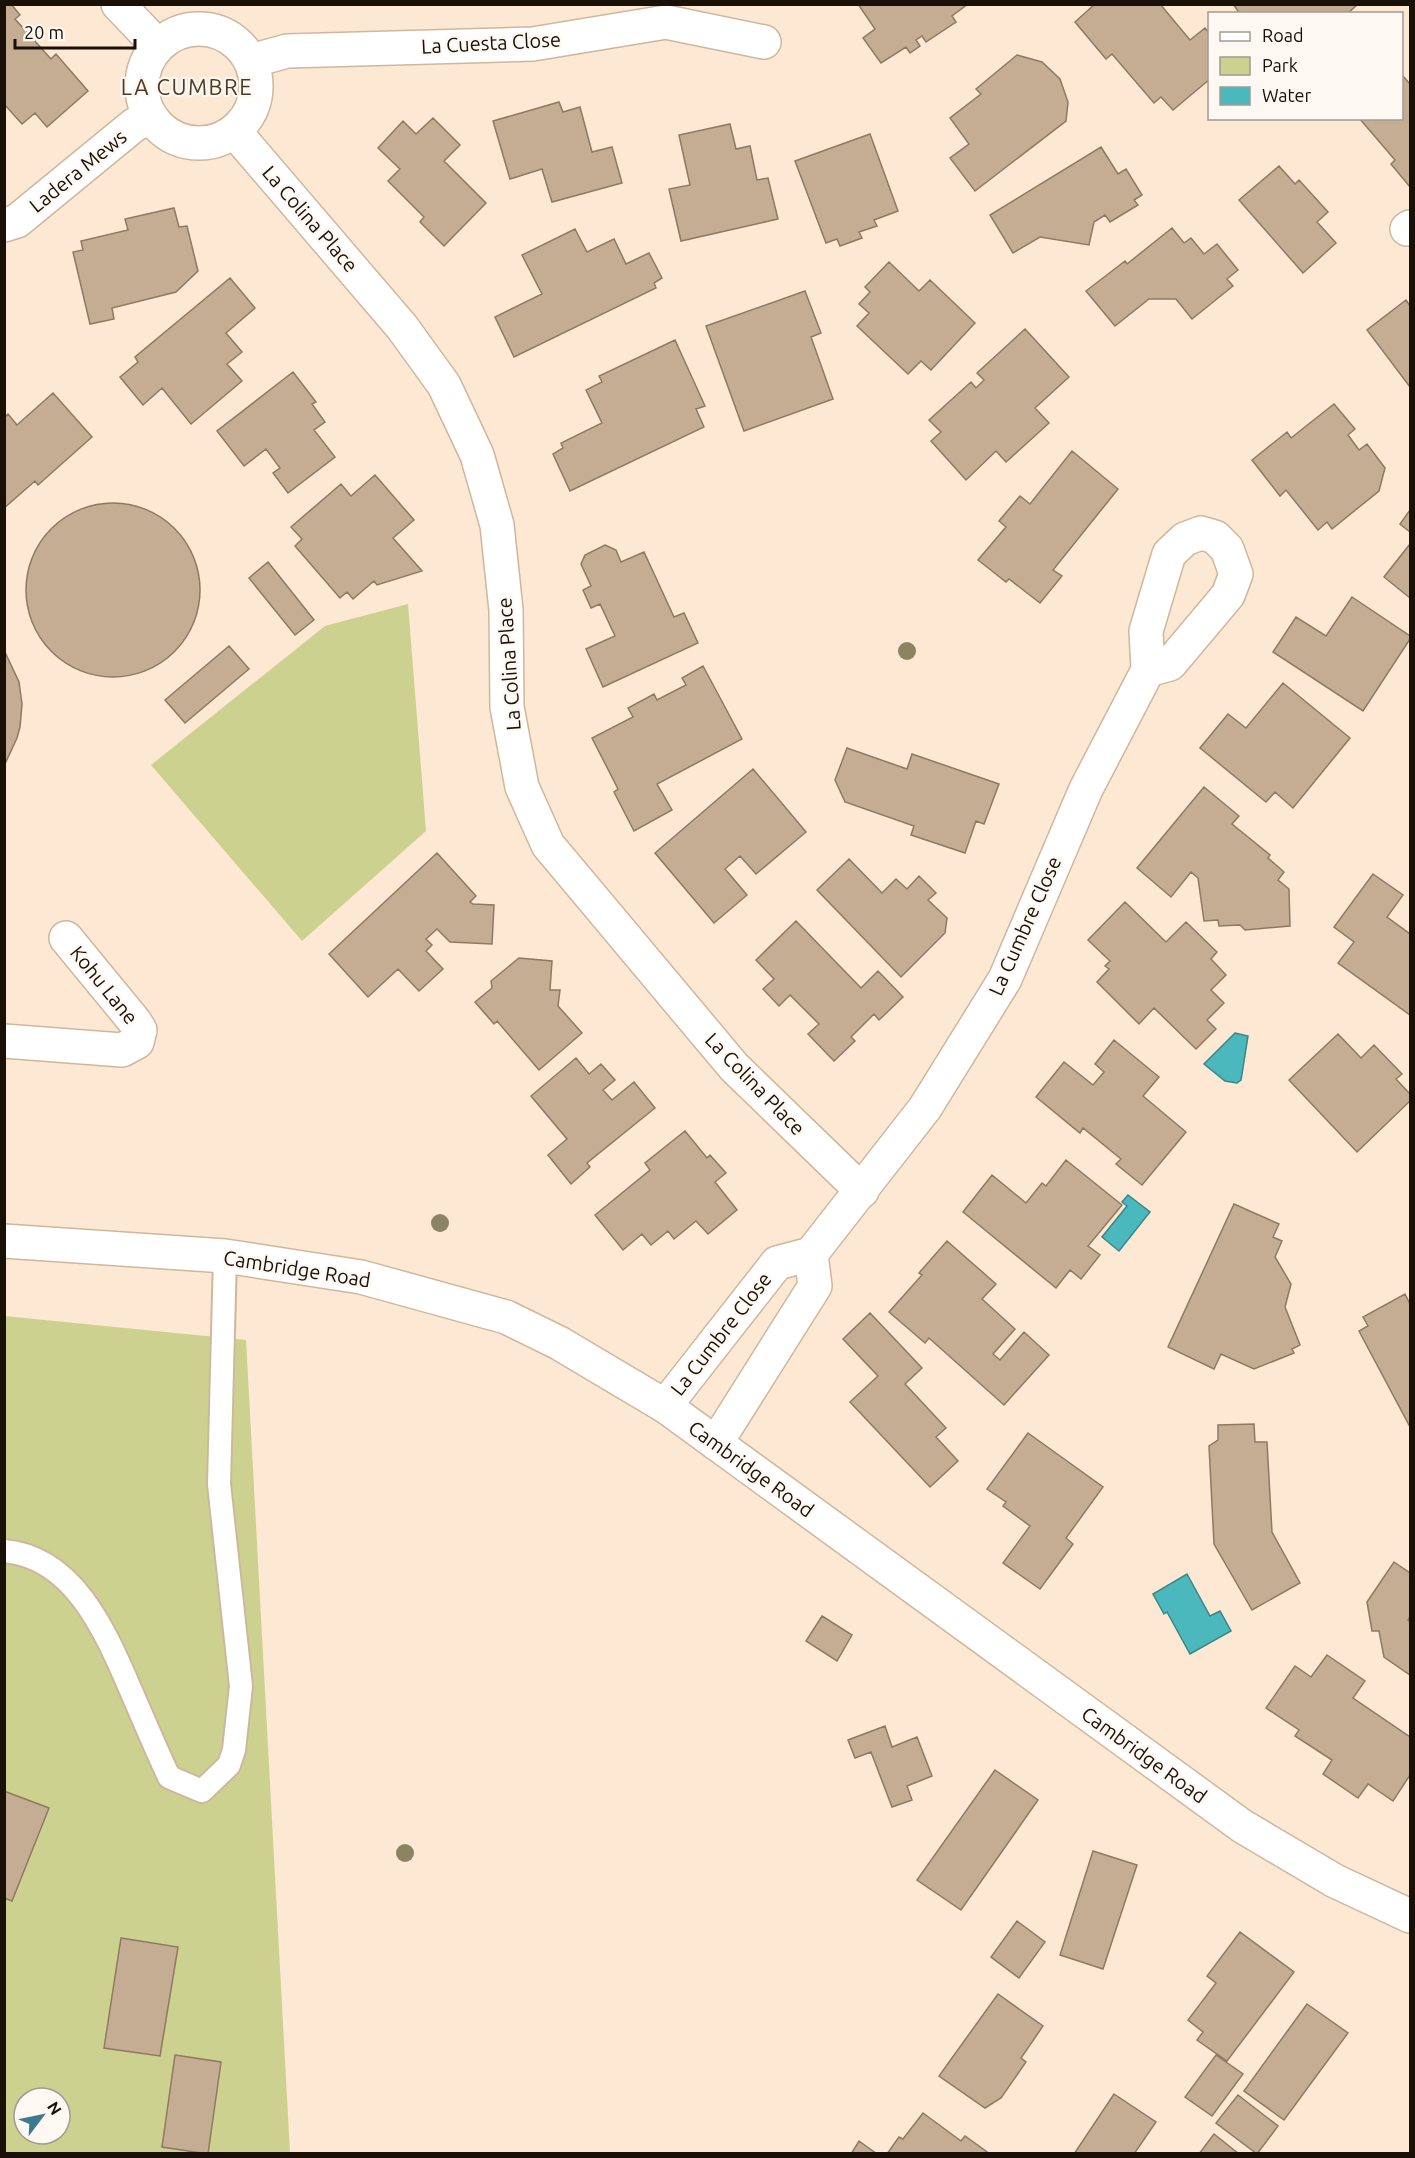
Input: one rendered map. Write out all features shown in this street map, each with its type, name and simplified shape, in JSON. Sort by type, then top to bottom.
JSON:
[{"type":"street","points":[[118,4],[158,46]]},
{"type":"street","name":"La Cuesta Close","points":[[251,61],[287,51],[533,44],[666,22],[765,42]]},
{"type":"street","points":[[189,29],[208,29],[225,34],[241,45],[251,61],[257,79],[256,99],[248,117],[235,132],[218,141],[199,144],[181,141],[164,131],[150,117],[144,104],[143,73],[148,59],[158,46],[172,35],[189,29]]},
{"type":"street","name":"Ladera Mews","points":[[4,225],[17,220],[134,125],[150,117]]},
{"type":"street","name":"La Colina Place","points":[[235,132],[402,327],[444,385],[477,455],[497,525],[506,610],[507,707],[522,787],[548,845],[734,1067],[862,1191]]},
{"type":"street","name":"La Cumbre Close","points":[[665,1406],[777,1263],[811,1254],[925,1108],[1005,979],[1086,789],[1148,670]]},
{"type":"street","name":"Kohu Lane","points":[[4,1041],[122,1050],[137,1042],[140,1030],[135,1022],[66,938]]},
{"type":"street","name":"Cambridge Road","points":[[4,1241],[225,1256],[361,1277],[506,1317],[559,1343],[665,1406],[1242,1826],[1335,1881],[1410,1916]]},
{"type":"street","points":[[716,1443],[815,1286],[811,1254]]},
{"type":"lane","points":[[4,1551],[21,1552],[70,1583],[105,1632],[169,1777],[202,1791],[229,1765],[234,1750],[241,1686],[219,1484],[225,1256]]},
{"type":"green space","points":[[408,604],[426,831],[302,941],[151,765],[325,626]]},
{"type":"green space","points":[[4,1316],[246,1340],[290,2153],[5,2153]]},
{"type":"water","points":[[1235,1033],[1248,1036],[1241,1080],[1237,1083],[1225,1081],[1204,1064]]},
{"type":"water","points":[[1128,1195],[1150,1212],[1119,1251],[1102,1237],[1127,1206],[1122,1202]]},
{"type":"water","points":[[1187,1574],[1210,1616],[1220,1611],[1231,1631],[1190,1654],[1167,1612],[1164,1614],[1153,1594]]},
{"type":"building","points":[[4,4],[11,4],[20,15],[15,19],[51,59],[56,54],[88,91],[47,127],[35,113],[22,124],[4,104]]},
{"type":"building","points":[[858,4],[968,4],[952,16],[956,22],[926,42],[922,36],[916,40],[920,46],[910,53],[906,47],[881,63],[863,38],[875,29]]},
{"type":"building","points":[[1095,4],[1160,4],[1190,40],[1205,28],[1208,32],[1208,81],[1173,110],[1161,97],[1154,103],[1112,54],[1106,59],[1075,22]]},
{"type":"building","points":[[1233,4],[1358,4],[1349,12],[1239,12]]},
{"type":"building","points":[[1017,55],[1042,62],[1060,79],[1068,102],[1066,121],[975,191],[950,158],[969,144],[950,118],[981,94],[976,89]]},
{"type":"building","points":[[1403,76],[1410,84],[1410,187],[1391,164],[1395,160],[1361,120],[1403,120]]},
{"type":"building","points":[[559,102],[563,112],[580,107],[592,152],[612,147],[622,183],[552,202],[542,169],[510,179],[493,121]]},
{"type":"building","points":[[433,118],[460,145],[444,161],[486,203],[444,246],[420,222],[424,217],[388,181],[400,169],[378,148],[403,121],[416,134]]},
{"type":"building","points":[[730,124],[736,149],[750,146],[757,180],[768,178],[778,219],[681,241],[669,189],[690,185],[679,135]]},
{"type":"building","points":[[870,134],[898,211],[874,220],[877,226],[859,232],[862,238],[840,246],[837,239],[826,243],[795,161]]},
{"type":"building","points":[[1101,147],[1118,174],[1126,169],[1142,195],[1134,200],[1138,205],[1110,222],[1105,215],[1094,222],[1089,245],[1040,237],[1013,253],[990,215]]},
{"type":"building","points":[[1279,166],[1295,184],[1299,180],[1328,212],[1317,222],[1336,243],[1303,273],[1239,200]]},
{"type":"building","points":[[174,208],[179,227],[187,226],[198,271],[176,292],[112,308],[114,319],[90,324],[73,252],[83,250],[81,241],[128,230],[125,219]]},
{"type":"building","points":[[1172,228],[1184,243],[1191,238],[1204,254],[1217,244],[1238,270],[1227,279],[1233,286],[1192,319],[1176,299],[1149,299],[1115,326],[1086,291],[1125,261],[1127,264]]},
{"type":"building","points":[[575,229],[587,252],[614,239],[626,264],[649,253],[662,278],[654,283],[656,288],[514,357],[495,317],[542,294],[522,255]]},
{"type":"building","points":[[889,262],[919,291],[930,280],[975,323],[931,370],[921,361],[908,374],[857,326],[869,313],[859,304],[870,292],[865,287]]},
{"type":"building","points":[[230,278],[255,308],[226,333],[242,352],[227,364],[242,381],[191,424],[162,388],[143,405],[120,377],[138,362],[135,357]]},
{"type":"building","points":[[805,291],[821,333],[811,337],[833,399],[744,431],[706,326]]},
{"type":"building","points":[[1406,300],[1410,306],[1410,387],[1367,330]]},
{"type":"building","points":[[1025,329],[1069,377],[1035,408],[1049,423],[1006,462],[996,451],[966,480],[931,441],[941,432],[929,420],[971,382],[976,388],[984,380],[977,373]]},
{"type":"building","points":[[675,340],[705,406],[696,409],[704,427],[570,491],[553,454],[563,448],[561,443],[602,423],[586,390],[602,382],[599,376]]},
{"type":"building","points":[[293,372],[316,402],[312,404],[325,422],[314,430],[335,457],[288,493],[273,473],[280,468],[266,449],[244,466],[217,431]]},
{"type":"building","points":[[53,393],[92,437],[38,485],[35,481],[4,508],[4,418],[8,414],[17,425]]},
{"type":"building","points":[[1334,404],[1355,429],[1348,435],[1359,450],[1367,444],[1385,468],[1379,491],[1332,529],[1327,522],[1318,530],[1286,490],[1280,496],[1252,460],[1287,432],[1291,438]]},
{"type":"building","points":[[1072,451],[1118,489],[1053,570],[1062,576],[1040,603],[1009,579],[1006,582],[978,560],[1006,527],[999,521],[1020,496],[1030,504]]},
{"type":"building","points":[[375,475],[414,520],[393,538],[422,571],[377,585],[374,581],[353,599],[347,592],[340,598],[295,546],[302,539],[291,527],[341,484],[351,496]]},
{"type":"building","points":[[113,503],[130,504],[146,509],[175,528],[194,557],[199,573],[199,607],[194,623],[175,652],[146,671],[130,676],[113,677],[96,676],[80,671],[51,652],[32,623],[27,607],[26,590],[27,573],[32,557],[51,528],[80,509],[96,504]]},
{"type":"building","points":[[1410,510],[1410,532],[1400,524]]},
{"type":"building","points":[[1410,544],[1410,598],[1384,577]]},
{"type":"building","points":[[605,545],[616,550],[621,562],[644,552],[674,617],[684,613],[698,643],[603,687],[586,649],[615,636],[600,604],[591,608],[583,590],[591,586],[581,564],[585,555]]},
{"type":"building","points":[[268,562],[314,620],[295,635],[249,578]]},
{"type":"building","points":[[1352,597],[1410,636],[1363,711],[1273,652],[1296,617],[1326,636]]},
{"type":"building","points":[[229,646],[249,669],[185,723],[165,700]]},
{"type":"building","points":[[4,650],[19,682],[22,704],[17,738],[4,766]]},
{"type":"building","points":[[703,666],[742,739],[657,784],[672,810],[634,831],[614,792],[618,789],[592,738],[633,717],[628,708],[654,694],[657,700],[686,685],[682,678]]},
{"type":"building","points":[[1283,683],[1350,738],[1293,808],[1275,792],[1266,802],[1200,748],[1228,714],[1246,728]]},
{"type":"building","points":[[847,748],[907,769],[912,754],[999,784],[984,824],[976,821],[965,853],[911,835],[914,826],[845,802],[835,780]]},
{"type":"building","points":[[753,769],[806,832],[756,874],[740,856],[725,869],[747,895],[714,923],[655,853]]},
{"type":"building","points":[[1204,787],[1239,816],[1232,824],[1270,855],[1268,858],[1284,872],[1278,880],[1289,889],[1290,926],[1245,930],[1240,925],[1219,926],[1218,920],[1204,921],[1198,878],[1191,872],[1171,897],[1137,868]]},
{"type":"building","points":[[437,853],[476,896],[470,902],[494,905],[492,944],[450,942],[437,929],[426,939],[432,945],[426,951],[443,969],[419,991],[398,969],[368,997],[329,954]]},
{"type":"building","points":[[849,859],[882,893],[896,879],[907,889],[919,876],[936,893],[928,900],[947,918],[945,933],[901,977],[817,890]]},
{"type":"building","points":[[1373,874],[1403,895],[1387,917],[1410,934],[1410,1015],[1338,963],[1354,942],[1334,927]]},
{"type":"building","points":[[1125,902],[1166,942],[1186,922],[1217,952],[1211,959],[1226,975],[1211,990],[1224,1003],[1207,1020],[1216,1029],[1196,1049],[1154,1008],[1139,1024],[1097,982],[1109,969],[1105,966],[1110,961],[1088,940]]},
{"type":"building","points":[[796,921],[861,988],[878,971],[903,997],[879,1020],[874,1014],[851,1037],[855,1041],[834,1061],[808,1034],[819,1024],[790,995],[779,1006],[763,989],[774,979],[756,960]]},
{"type":"building","points":[[519,958],[552,961],[550,990],[560,990],[558,1006],[582,1033],[539,1070],[497,1021],[494,1024],[475,1002],[492,988],[491,981]]},
{"type":"building","points":[[1338,1034],[1361,1058],[1374,1045],[1402,1074],[1396,1079],[1410,1094],[1410,1101],[1357,1152],[1289,1080]]},
{"type":"building","points":[[1114,1040],[1159,1077],[1143,1096],[1186,1132],[1142,1185],[1116,1164],[1121,1159],[1083,1128],[1080,1133],[1036,1097],[1064,1062],[1093,1085],[1104,1072],[1095,1064]]},
{"type":"building","points":[[576,1058],[589,1074],[601,1064],[615,1080],[603,1090],[612,1100],[634,1082],[655,1108],[587,1163],[590,1167],[571,1184],[548,1155],[567,1139],[531,1096]]},
{"type":"building","points":[[685,1131],[707,1158],[710,1155],[726,1173],[715,1182],[737,1210],[708,1234],[696,1221],[674,1239],[668,1231],[651,1245],[642,1234],[623,1250],[595,1215],[650,1170],[645,1163]]},
{"type":"building","points":[[1066,1160],[1122,1205],[1088,1246],[1100,1255],[1081,1279],[1070,1270],[1056,1288],[963,1212],[992,1175],[1026,1203],[1042,1183],[1046,1186]]},
{"type":"building","points":[[1234,1204],[1279,1224],[1273,1237],[1282,1241],[1275,1257],[1291,1284],[1285,1307],[1300,1345],[1292,1349],[1294,1353],[1254,1369],[1221,1354],[1214,1369],[1168,1347]]},
{"type":"building","points":[[947,1241],[996,1284],[982,1299],[1015,1329],[993,1354],[1000,1360],[1024,1332],[1049,1355],[1004,1405],[929,1338],[925,1343],[889,1312],[922,1275],[919,1273]]},
{"type":"building","points":[[1405,1294],[1410,1304],[1409,1425],[1359,1331],[1368,1326],[1363,1317]]},
{"type":"building","points":[[870,1313],[922,1368],[905,1384],[946,1428],[936,1437],[958,1461],[930,1487],[850,1402],[878,1376],[843,1339]]},
{"type":"building","points":[[1254,1424],[1255,1442],[1267,1442],[1272,1532],[1300,1583],[1252,1610],[1214,1544],[1209,1446],[1218,1440],[1218,1425]]},
{"type":"building","points":[[1028,1433],[1103,1487],[1066,1538],[1073,1544],[1040,1589],[1003,1563],[1030,1526],[1003,1506],[1006,1502],[987,1489]]},
{"type":"building","points":[[1394,1562],[1410,1573],[1410,1616],[1408,1620],[1410,1622],[1410,1675],[1384,1657],[1379,1631],[1372,1631],[1367,1602]]},
{"type":"building","points":[[822,1616],[852,1635],[837,1661],[806,1641]]},
{"type":"building","points":[[1327,1655],[1365,1681],[1353,1698],[1410,1737],[1410,1775],[1393,1801],[1368,1784],[1358,1798],[1323,1774],[1332,1760],[1295,1736],[1299,1730],[1266,1708],[1295,1666],[1311,1677]]},
{"type":"building","points":[[885,1726],[892,1747],[917,1737],[932,1776],[907,1786],[912,1800],[892,1807],[871,1752],[855,1758],[848,1740]]},
{"type":"building","points":[[995,1770],[1038,1800],[961,1910],[917,1880]]},
{"type":"building","points":[[4,1791],[49,1808],[12,1901],[4,1898]]},
{"type":"building","points":[[1093,1851],[1137,1865],[1103,1969],[1060,1955]]},
{"type":"building","points":[[1017,1921],[1045,1942],[1019,1978],[991,1957]]},
{"type":"building","points":[[1240,1932],[1294,1972],[1227,2061],[1197,2040],[1203,2032],[1188,2020],[1216,1983],[1207,1976]]},
{"type":"building","points":[[121,1938],[178,1947],[160,2056],[104,2048]]},
{"type":"building","points":[[998,1994],[1043,2026],[1021,2058],[1026,2062],[1001,2098],[985,2108],[939,2076]]},
{"type":"building","points":[[1307,2004],[1348,2033],[1284,2120],[1244,2091]]},
{"type":"building","points":[[175,2055],[221,2062],[208,2154],[162,2147]]},
{"type":"building","points":[[1216,2055],[1243,2074],[1212,2116],[1185,2097]]},
{"type":"building","points":[[1114,2094],[1156,2122],[1134,2154],[1074,2154]]},
{"type":"building","points":[[1238,2095],[1278,2126],[1257,2154],[1216,2123]]},
{"type":"building","points":[[923,2113],[961,2141],[965,2136],[990,2154],[887,2154],[899,2137],[903,2139]]},
{"type":"building","points":[[1214,2134],[1239,2154],[1199,2154]]},
{"type":"building","points":[[859,2141],[877,2154],[851,2154]]},
{"type":"district","name":"LA CUMBRE","points":[[187,87]]}]
